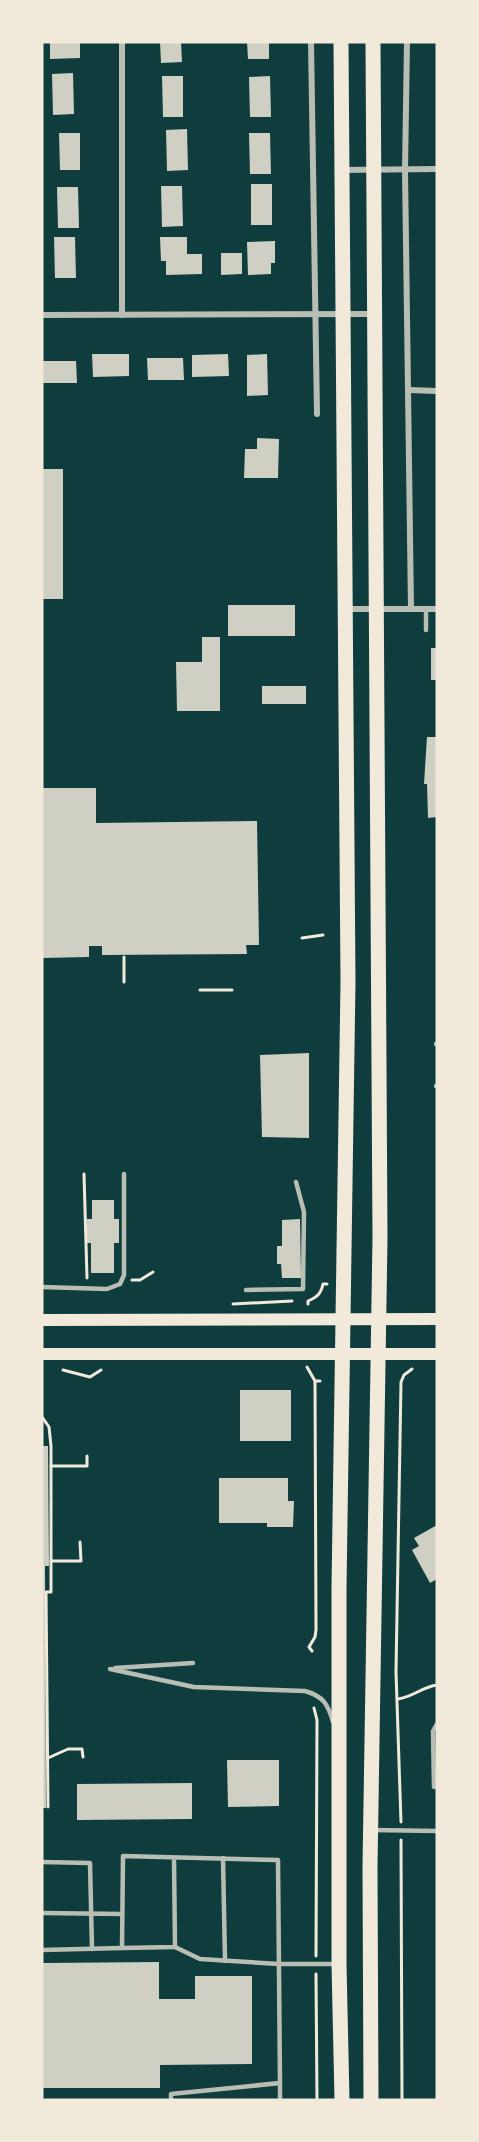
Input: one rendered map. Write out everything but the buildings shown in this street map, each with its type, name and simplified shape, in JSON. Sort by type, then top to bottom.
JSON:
[{"type":"main road","points":[[341,42],[348,982],[341,1355],[339,1964],[342,2100]]},
{"type":"main road","points":[[371,2100],[379,1319],[373,42]]},
{"type":"main road","points":[[42,1320],[437,1319]]},
{"type":"main road","points":[[42,1354],[437,1354]]},
{"type":"street","points":[[122,42],[122,315]]},
{"type":"street","points":[[311,42],[317,414]]},
{"type":"street","points":[[407,42],[405,170],[411,609]]},
{"type":"street","points":[[342,170],[437,169]]},
{"type":"street","points":[[42,315],[375,314]]},
{"type":"street","points":[[409,390],[437,391]]},
{"type":"street","points":[[345,609],[437,609]]},
{"type":"lane","points":[[426,609],[426,630]]},
{"type":"lane","points":[[42,1287],[107,1289],[117,1287],[122,1280],[124,1174]]},
{"type":"lane","points":[[246,1290],[303,1289],[304,1212],[296,1182]]},
{"type":"lane","points":[[193,1663],[110,1669],[194,1687],[305,1691],[317,1694],[326,1701],[339,1751]]},
{"type":"lane","points":[[437,1724],[434,1731],[434,1786],[437,1786]]},
{"type":"lane","points":[[372,1830],[437,1831]]},
{"type":"lane","points":[[122,1948],[123,1856],[278,1860],[280,2100]]},
{"type":"lane","points":[[174,1858],[175,1947]]},
{"type":"lane","points":[[223,1858],[225,1961]]},
{"type":"lane","points":[[42,1862],[90,1863],[92,1949]]},
{"type":"lane","points":[[42,1913],[122,1914]]},
{"type":"lane","points":[[42,1950],[175,1947],[200,1959],[279,1964],[339,1964]]},
{"type":"lane","points":[[171,2100],[171,2094],[280,2083]]},
{"type":"path","points":[[302,938],[323,935]]},
{"type":"path","points":[[124,957],[124,982]]},
{"type":"path","points":[[200,990],[231,990]]},
{"type":"path","points":[[84,1174],[85,1278],[94,1278]]},
{"type":"path","points":[[122,1280],[140,1280],[153,1272]]},
{"type":"path","points":[[307,1302],[317,1297],[323,1284],[327,1284]]},
{"type":"path","points":[[222,1304],[296,1301]]},
{"type":"path","points":[[307,1366],[306,1370],[314,1375],[315,1381],[316,1629],[315,1638],[309,1647],[312,1651]]},
{"type":"path","points":[[59,1368],[90,1377]]},
{"type":"path","points":[[401,1820],[397,1699],[401,1382],[406,1373],[417,1368]]},
{"type":"path","points":[[315,1381],[320,1381]]},
{"type":"path","points":[[394,1382],[401,1382]]},
{"type":"path","points":[[42,1417],[51,1435],[51,1592],[46,1592],[48,1807]]},
{"type":"path","points":[[51,1466],[87,1466],[87,1456]]},
{"type":"path","points":[[51,1561],[81,1562],[80,1542]]},
{"type":"path","points":[[397,1699],[409,1698],[427,1686],[437,1685]]},
{"type":"path","points":[[310,1702],[318,1720],[317,2100]]},
{"type":"path","points":[[48,1758],[68,1749],[82,1749],[83,1757]]},
{"type":"path","points":[[401,1847],[402,2100]]}]
